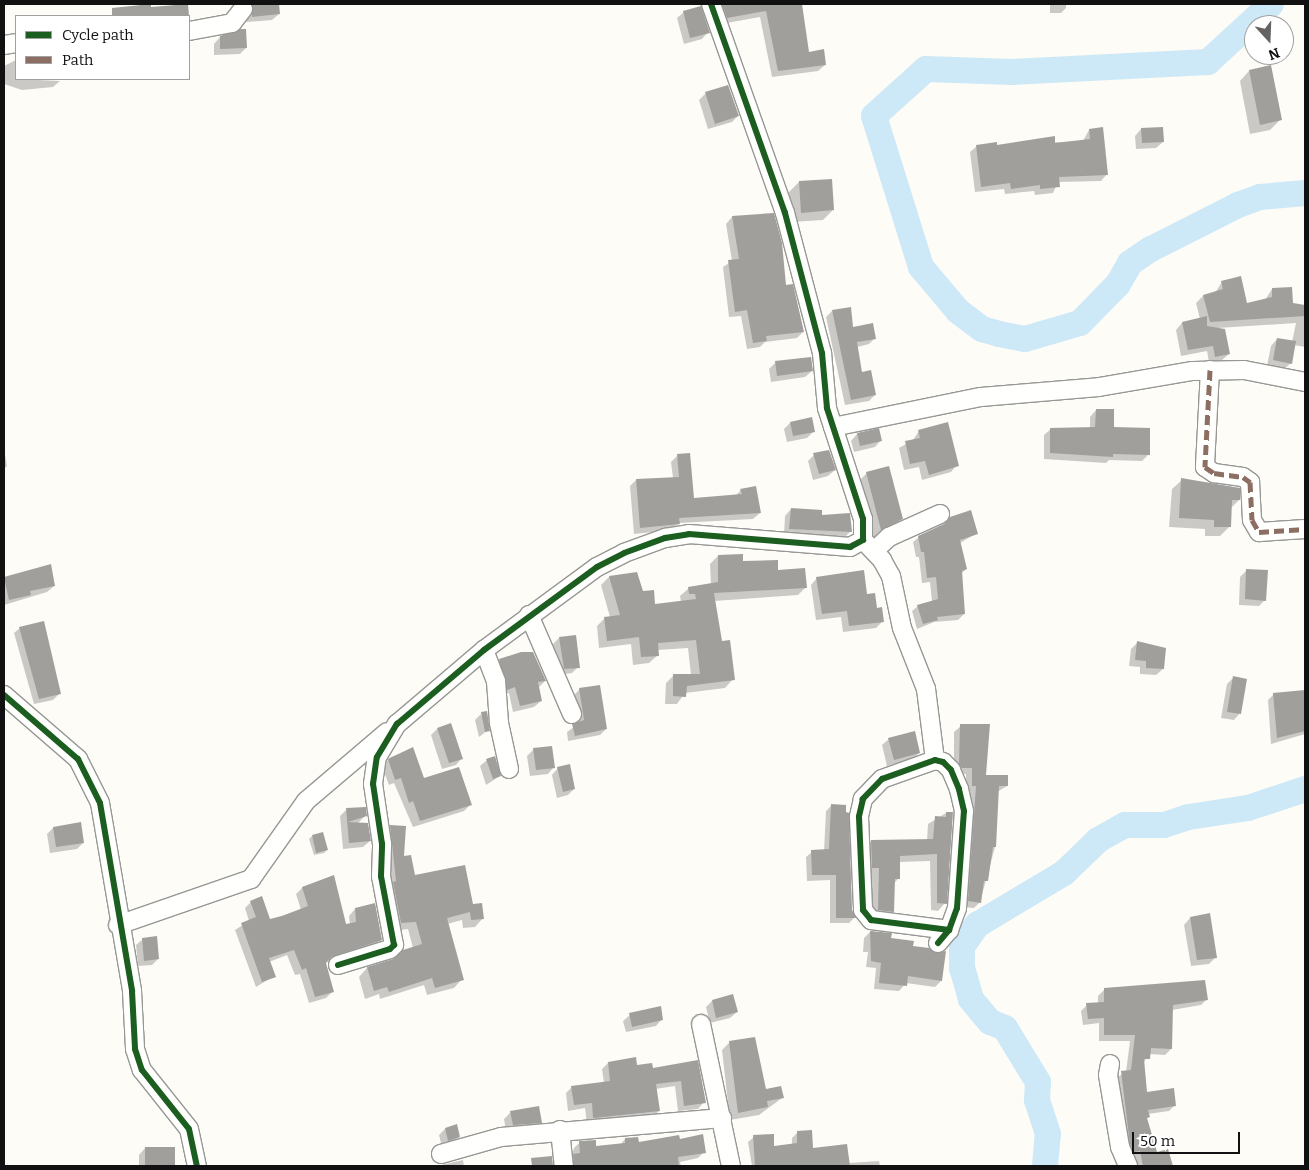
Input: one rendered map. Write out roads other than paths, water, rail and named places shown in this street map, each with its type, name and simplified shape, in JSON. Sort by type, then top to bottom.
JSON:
[{"type":"street","points":[[711,4],[785,213],[822,353],[828,408],[833,427],[859,503],[868,546],[891,576],[904,633],[922,676],[935,760]]},
{"type":"street","points":[[190,31],[232,22],[243,8]]},
{"type":"street","points":[[833,427],[981,397],[1099,387],[1210,370],[1244,370],[1305,382]]},
{"type":"street","points":[[1210,370],[1205,467],[1214,473],[1243,477],[1250,482],[1252,520],[1259,532],[1305,529]]},
{"type":"street","points":[[118,925],[251,879],[306,801],[484,650],[529,615],[615,557],[676,535],[850,547],[868,546],[940,514]]},
{"type":"street","points":[[529,615],[572,714]]},
{"type":"street","points":[[484,650],[496,680],[499,722],[509,769]]},
{"type":"street","points":[[4,695],[74,755],[86,772],[104,815],[118,925],[132,991],[132,1034],[139,1064],[186,1124],[197,1166]]},
{"type":"street","points":[[338,965],[390,949],[394,945],[382,889],[382,844],[373,784],[377,757],[397,724]]},
{"type":"street","points":[[935,760],[943,762],[951,770],[960,789],[964,811],[957,908],[943,936],[871,920],[863,910],[859,817],[863,799],[882,779],[935,760]]},
{"type":"street","points":[[701,1024],[731,1166]]},
{"type":"street","points":[[1110,1064],[1108,1075],[1118,1138],[1128,1166]]},
{"type":"street","points":[[441,1154],[501,1137],[560,1130],[722,1118]]},
{"type":"street","points":[[560,1130],[564,1166]]},
{"type":"waterway","points":[[1271,4],[1208,62],[1012,72],[926,69],[874,116],[921,267],[958,311],[982,329],[1025,339],[1080,323],[1118,284],[1130,263],[1151,249],[1238,205],[1260,197],[1305,193]]},
{"type":"waterway","points":[[1045,1166],[1048,1134],[1037,1100],[1038,1082],[1005,1028],[990,1022],[971,999],[962,968],[962,947],[977,925],[1064,873],[1098,840],[1125,825],[1164,825],[1189,817],[1248,808],[1305,789]]}]
